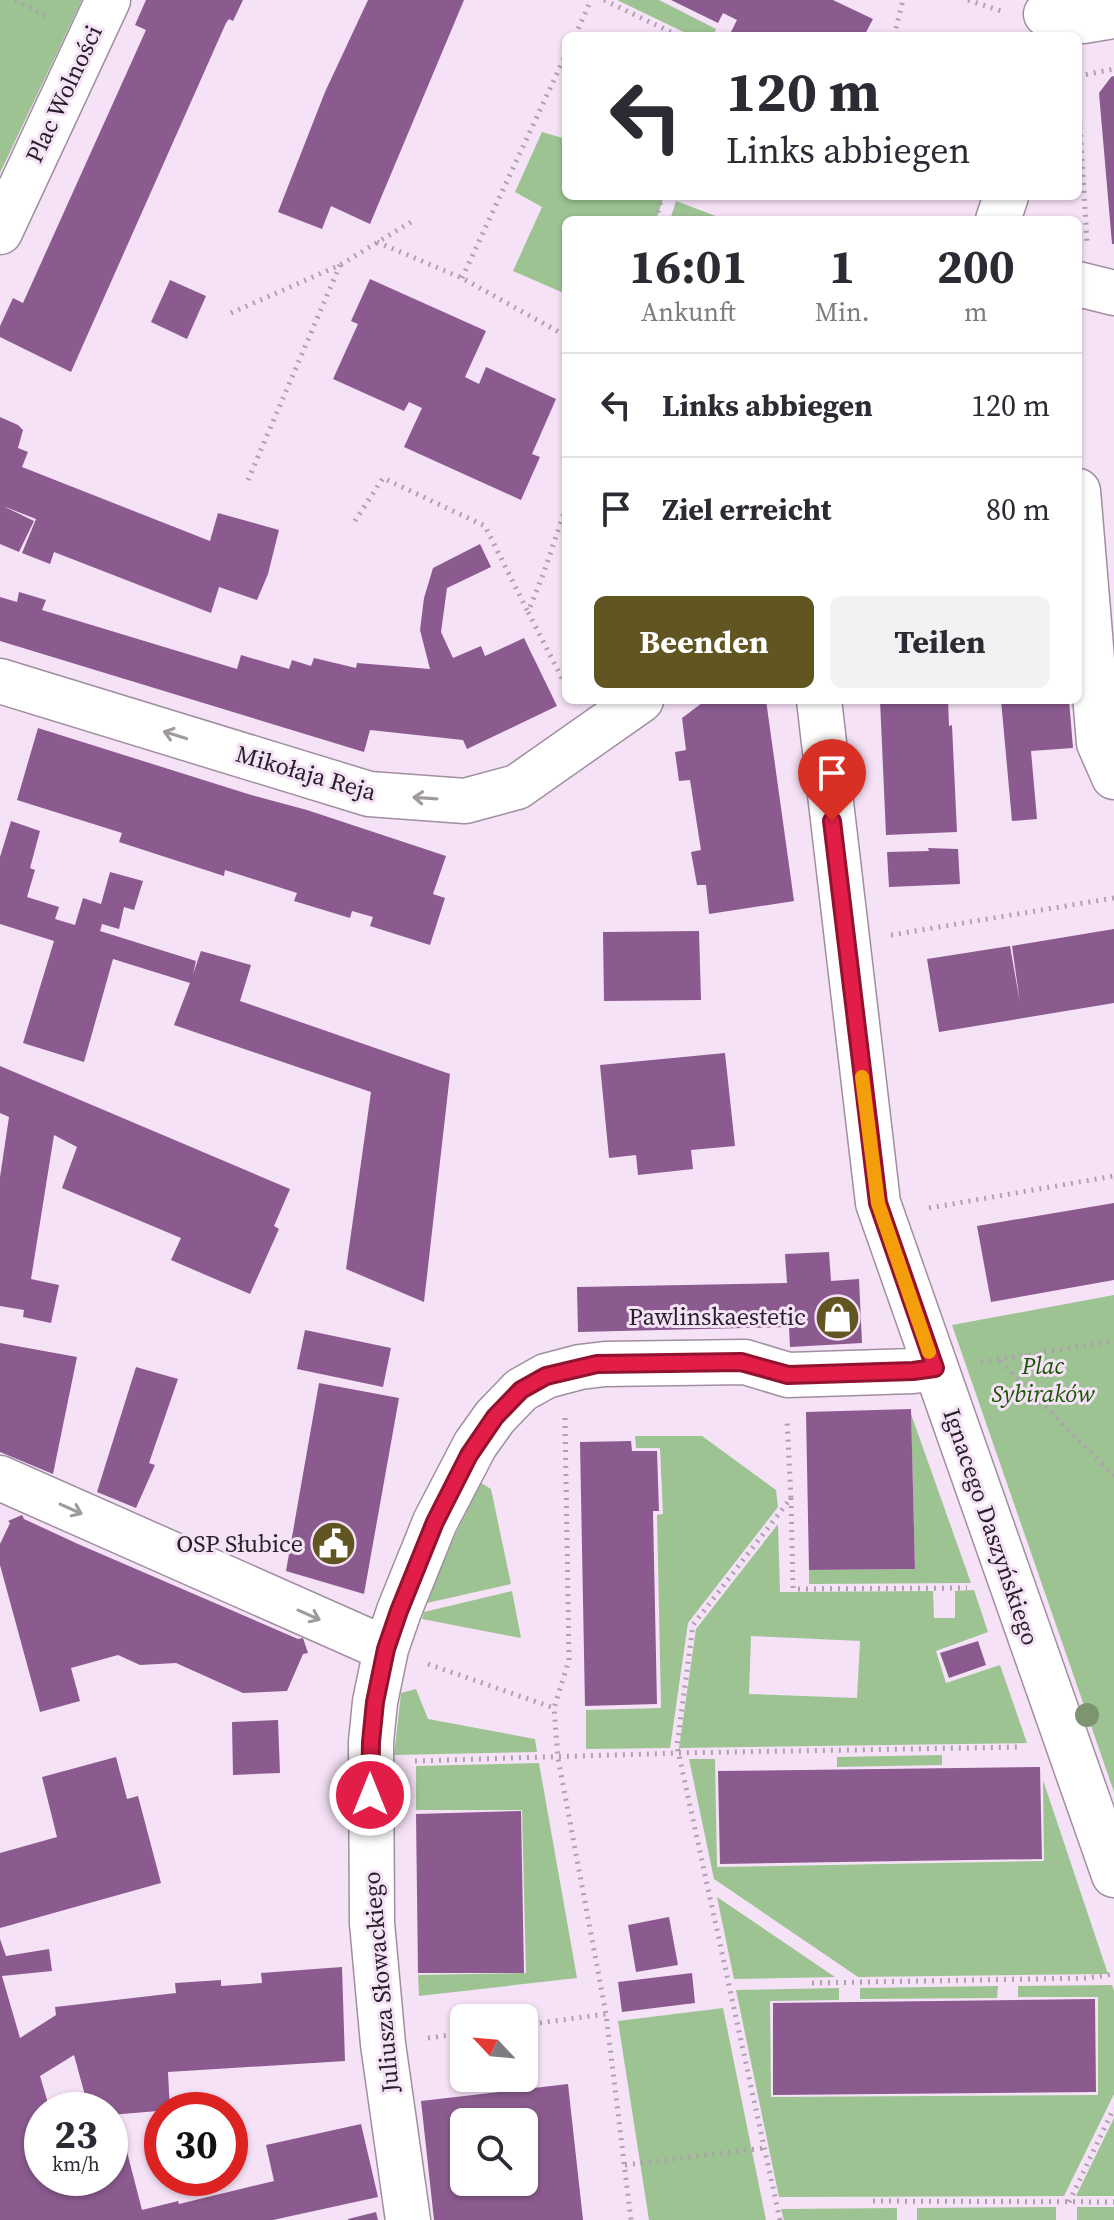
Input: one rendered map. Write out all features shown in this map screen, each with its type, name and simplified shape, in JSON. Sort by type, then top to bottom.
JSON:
[{"type":"street","name":"Plac Wolności","points":[[0,232],[108,0]]},
{"type":"street","points":[[1046,17],[1083,21],[1114,16]]},
{"type":"street","points":[[1083,266],[1114,293]]},
{"type":"street","points":[[1082,539],[1099,743],[1114,777]]},
{"type":"street","name":"Mikołaja Reja","points":[[0,681],[369,794],[465,801],[517,787],[635,704]]},
{"type":"street","name":"Ignacego Daszyńskiego","points":[[819,704],[878,1203],[1114,1875]]},
{"type":"street","name":"Juliusza Słowackiego","points":[[408,2220],[383,2044],[372,1923],[370,1762],[375,1702],[386,1649],[410,1581],[435,1522],[475,1445],[513,1396],[538,1380],[565,1370],[605,1364],[741,1362],[785,1375],[935,1368]]},
{"type":"street","points":[[0,1478],[386,1649]]},
{"type":"path","points":[[577,32],[591,0]]},
{"type":"path","points":[[604,0],[671,32]]},
{"type":"path","points":[[895,32],[903,0]]},
{"type":"path","points":[[462,278],[562,63]]},
{"type":"path","points":[[1082,75],[1114,69]]},
{"type":"path","points":[[231,313],[340,265],[411,222]]},
{"type":"path","points":[[1082,232],[1083,266]]},
{"type":"path","points":[[377,242],[462,278],[562,334]]},
{"type":"path","points":[[248,480],[340,265]]},
{"type":"path","points":[[355,521],[383,478],[485,526],[562,678]]},
{"type":"path","points":[[528,612],[562,519]]},
{"type":"path","points":[[879,937],[1114,898]]},
{"type":"path","points":[[923,1209],[1114,1176]]},
{"type":"path","points":[[935,1368],[1114,1341]]},
{"type":"path","points":[[999,1360],[1114,1476]]},
{"type":"path","points":[[565,1370],[569,1660],[554,1708],[558,1758],[606,2014],[631,2220]]},
{"type":"path","points":[[785,1375],[793,1589],[971,1588]]},
{"type":"path","points":[[780,2220],[677,1746],[693,1625],[791,1498]]},
{"type":"path","points":[[386,1649],[554,1708]]},
{"type":"path","points":[[370,1762],[1017,1748],[1064,1735]]},
{"type":"path","points":[[812,1983],[1086,1978],[1114,1974]]},
{"type":"path","points":[[538,2023],[606,2014]]},
{"type":"path","points":[[1069,2202],[1114,2108]]},
{"type":"path","points":[[625,2165],[764,2148]]},
{"type":"path","points":[[873,2201],[1114,2202]]},
{"type":"green space","points":[[0,0],[82,0],[0,173]]},
{"type":"green space","points":[[617,0],[659,0],[716,29],[715,32],[684,32]]},
{"type":"green space","points":[[542,132],[562,138],[562,200],[663,200],[657,216],[562,216],[562,292],[513,271],[542,207],[515,192]]},
{"type":"green space","points":[[676,201],[715,216],[671,216]]},
{"type":"green space","name":"Plac Sybiraków","points":[[1114,1295],[1114,1792],[952,1325]]},
{"type":"green space","points":[[911,1414],[971,1583],[809,1584],[809,1570],[915,1569]]},
{"type":"green space","points":[[635,1436],[702,1436],[776,1490],[778,1507],[688,1623],[670,1748],[586,1749],[586,1710],[661,1708],[657,1515],[663,1514],[660,1448],[636,1448]]},
{"type":"green space","points":[[481,1483],[491,1489],[511,1584],[427,1603],[445,1555]]},
{"type":"green space","points":[[778,1524],[780,1592],[933,1591],[934,1618],[955,1618],[955,1591],[974,1590],[988,1632],[936,1651],[946,1683],[1000,1665],[1027,1743],[679,1748],[696,1629]],"holes":[[[751,1636],[860,1641],[857,1698],[749,1694]]]},
{"type":"green space","points":[[512,1591],[521,1638],[422,1619],[424,1612]]},
{"type":"green space","points":[[416,1689],[428,1719],[535,1739],[537,1752],[394,1755],[401,1693]]},
{"type":"green space","points":[[942,1755],[942,1765],[837,1767],[837,1757]]},
{"type":"green space","points":[[689,1759],[715,1759],[717,1867],[1044,1861],[1043,1780],[1108,1974],[858,1977],[714,1879]]},
{"type":"green space","points":[[539,1763],[577,1978],[419,1996],[418,1975],[526,1973],[522,1810],[416,1810],[416,1766]]},
{"type":"green space","points":[[717,1897],[835,1977],[734,1979]]},
{"type":"green space","points":[[1112,1985],[1114,2094],[1064,2196],[779,2197],[736,1990],[839,1988],[839,2000],[770,2001],[771,2097],[1098,2095],[1098,1997],[1018,1997],[1018,1986]]},
{"type":"green space","points":[[998,1986],[997,1998],[860,1999],[860,1988]]},
{"type":"green space","points":[[723,2008],[766,2220],[649,2220],[618,2021]]},
{"type":"green space","points":[[1114,2118],[1114,2196],[1076,2196]]},
{"type":"green space","points":[[1056,2207],[1056,2220],[917,2220],[917,2208]]},
{"type":"green space","points":[[1077,2207],[1114,2207],[1114,2220],[1077,2220]]},
{"type":"green space","points":[[897,2208],[897,2220],[784,2220],[781,2209]]},
{"type":"building","points":[[146,0],[243,0],[233,21],[229,19],[226,23],[71,372],[0,337],[0,326],[13,298],[23,303],[146,30],[135,25]]},
{"type":"building","points":[[368,0],[464,0],[370,224],[331,206],[322,229],[278,212],[325,92]]},
{"type":"building","points":[[671,0],[833,0],[873,19],[866,32],[731,32],[737,20],[723,13],[718,23]]},
{"type":"building","points":[[1114,76],[1114,244],[1112,244],[1099,93]]},
{"type":"building","points":[[370,279],[486,331],[465,377],[479,384],[486,367],[556,399],[532,454],[540,457],[521,500],[404,447],[422,408],[409,402],[404,411],[333,379],[358,324],[351,321]]},
{"type":"building","points":[[170,280],[206,296],[187,339],[151,322]]},
{"type":"building","points":[[0,417],[23,430],[18,448],[28,452],[22,467],[210,541],[218,513],[279,530],[268,574],[257,600],[219,587],[211,613],[54,552],[50,564],[22,553],[36,519],[3,506],[34,521],[19,552],[0,544]]},
{"type":"building","points":[[480,544],[491,567],[447,588],[441,632],[453,658],[481,646],[485,656],[524,638],[557,706],[467,749],[463,740],[370,730],[364,752],[0,641],[0,597],[17,602],[19,592],[46,600],[42,610],[237,669],[241,655],[289,669],[292,660],[311,666],[314,658],[356,668],[357,663],[430,669],[420,630],[424,598],[433,568]]},
{"type":"building","points":[[701,704],[767,704],[794,901],[709,914],[706,885],[697,885],[691,852],[701,850],[690,780],[679,781],[675,752],[686,750],[682,718]]},
{"type":"building","points":[[880,704],[948,704],[957,832],[886,835]]},
{"type":"building","points":[[1001,704],[1069,704],[1073,748],[1031,751],[1037,819],[1012,821]]},
{"type":"building","points":[[38,728],[446,856],[433,894],[445,898],[430,945],[370,926],[373,917],[352,911],[350,918],[294,901],[297,893],[225,870],[224,876],[119,842],[122,833],[17,800]]},
{"type":"building","points":[[11,821],[40,831],[30,868],[35,870],[27,897],[59,907],[55,919],[75,925],[83,898],[101,904],[110,872],[143,881],[134,910],[124,907],[119,929],[102,924],[100,931],[196,961],[193,974],[201,951],[251,965],[240,1001],[450,1074],[424,1302],[346,1269],[371,1092],[174,1025],[190,983],[113,959],[84,1062],[23,1043],[54,941],[0,924],[0,857]]},
{"type":"building","points":[[928,848],[958,849],[960,884],[889,887],[887,852],[929,851]]},
{"type":"building","points":[[1114,929],[1114,1003],[939,1032],[927,959],[1010,946],[1020,1003],[1012,946]]},
{"type":"building","points":[[699,931],[701,1000],[604,1001],[603,932]]},
{"type":"building","points":[[725,1053],[735,1146],[691,1150],[693,1169],[638,1175],[636,1155],[609,1158],[600,1065]]},
{"type":"building","points":[[0,1066],[290,1189],[274,1226],[279,1229],[250,1294],[171,1260],[181,1238],[62,1188],[77,1147],[54,1135],[31,1279],[59,1285],[51,1323],[23,1317],[24,1310],[0,1306],[0,1177],[9,1117],[0,1113]]},
{"type":"building","points":[[1114,1203],[1114,1280],[991,1302],[977,1226]]},
{"type":"building","points":[[829,1252],[831,1281],[859,1279],[862,1343],[790,1347],[789,1327],[578,1332],[577,1287],[787,1283],[785,1254]]},
{"type":"building","points":[[305,1330],[391,1348],[383,1387],[297,1369]]},
{"type":"building","points":[[0,1343],[77,1357],[53,1474],[0,1452]]},
{"type":"building","points":[[136,1367],[178,1379],[149,1463],[155,1465],[136,1508],[97,1492]]},
{"type":"building","points":[[319,1383],[399,1398],[364,1594],[286,1571]]},
{"type":"building","points":[[911,1409],[915,1569],[809,1570],[806,1412]]},
{"type":"building","points":[[631,1441],[632,1451],[657,1451],[659,1511],[653,1511],[657,1704],[585,1706],[580,1442]]},
{"type":"building","points":[[22,1515],[24,1519],[78,1544],[298,1639],[303,1638],[308,1653],[303,1654],[287,1691],[243,1693],[176,1663],[140,1665],[118,1655],[71,1668],[80,1701],[40,1712],[0,1565],[0,1544],[10,1523],[8,1521]]},
{"type":"building","points":[[978,1641],[986,1665],[949,1678],[940,1653]]},
{"type":"building","points":[[278,1720],[280,1773],[233,1775],[232,1722]]},
{"type":"building","points":[[116,1757],[127,1799],[138,1796],[161,1883],[0,1928],[0,1853],[57,1837],[42,1777]]},
{"type":"building","points":[[1040,1767],[1042,1859],[720,1864],[718,1771]]},
{"type":"building","points":[[521,1811],[524,1973],[418,1973],[416,1814]]},
{"type":"building","points":[[669,1917],[678,1965],[636,1972],[628,1925]]},
{"type":"building","points":[[0,1939],[6,1956],[49,1949],[52,1971],[2,1976],[20,2038],[56,2015],[55,2007],[176,1993],[175,1983],[221,1980],[221,1986],[262,1983],[261,1973],[342,1967],[345,2061],[168,2072],[169,2092],[144,2092],[144,2112],[128,2114],[128,2092],[84,2092],[74,2055],[40,2076],[45,2092],[24,2092],[24,2196],[128,2196],[128,2156],[142,2210],[212,2196],[248,2196],[248,2187],[274,2181],[266,2145],[361,2124],[378,2197],[273,2220],[0,2220]]},
{"type":"building","points":[[692,1973],[695,2003],[622,2012],[618,1982]]},
{"type":"building","points":[[1095,1999],[1096,2092],[773,2095],[773,2003]]},
{"type":"building","points":[[568,2084],[583,2220],[434,2220],[421,2101],[499,2092],[538,2092],[538,2087]]},
{"type":"building","points":[[376,2212],[378,2220],[348,2220],[348,2219]]},
{"type":"slow traffic","points":[[862,1077],[878,1203],[929,1352]]},
{"type":"place","name":"Pawlinskaestetic","points":[[837,1317]]},
{"type":"place","name":"OSP Słubice","points":[[334,1544]]},
{"type":"route","points":[[370,1795],[375,1702],[386,1649],[410,1581],[469,1455],[495,1417],[521,1390],[546,1376],[597,1364],[741,1362],[788,1375],[935,1368],[878,1203],[832,821]]}]
